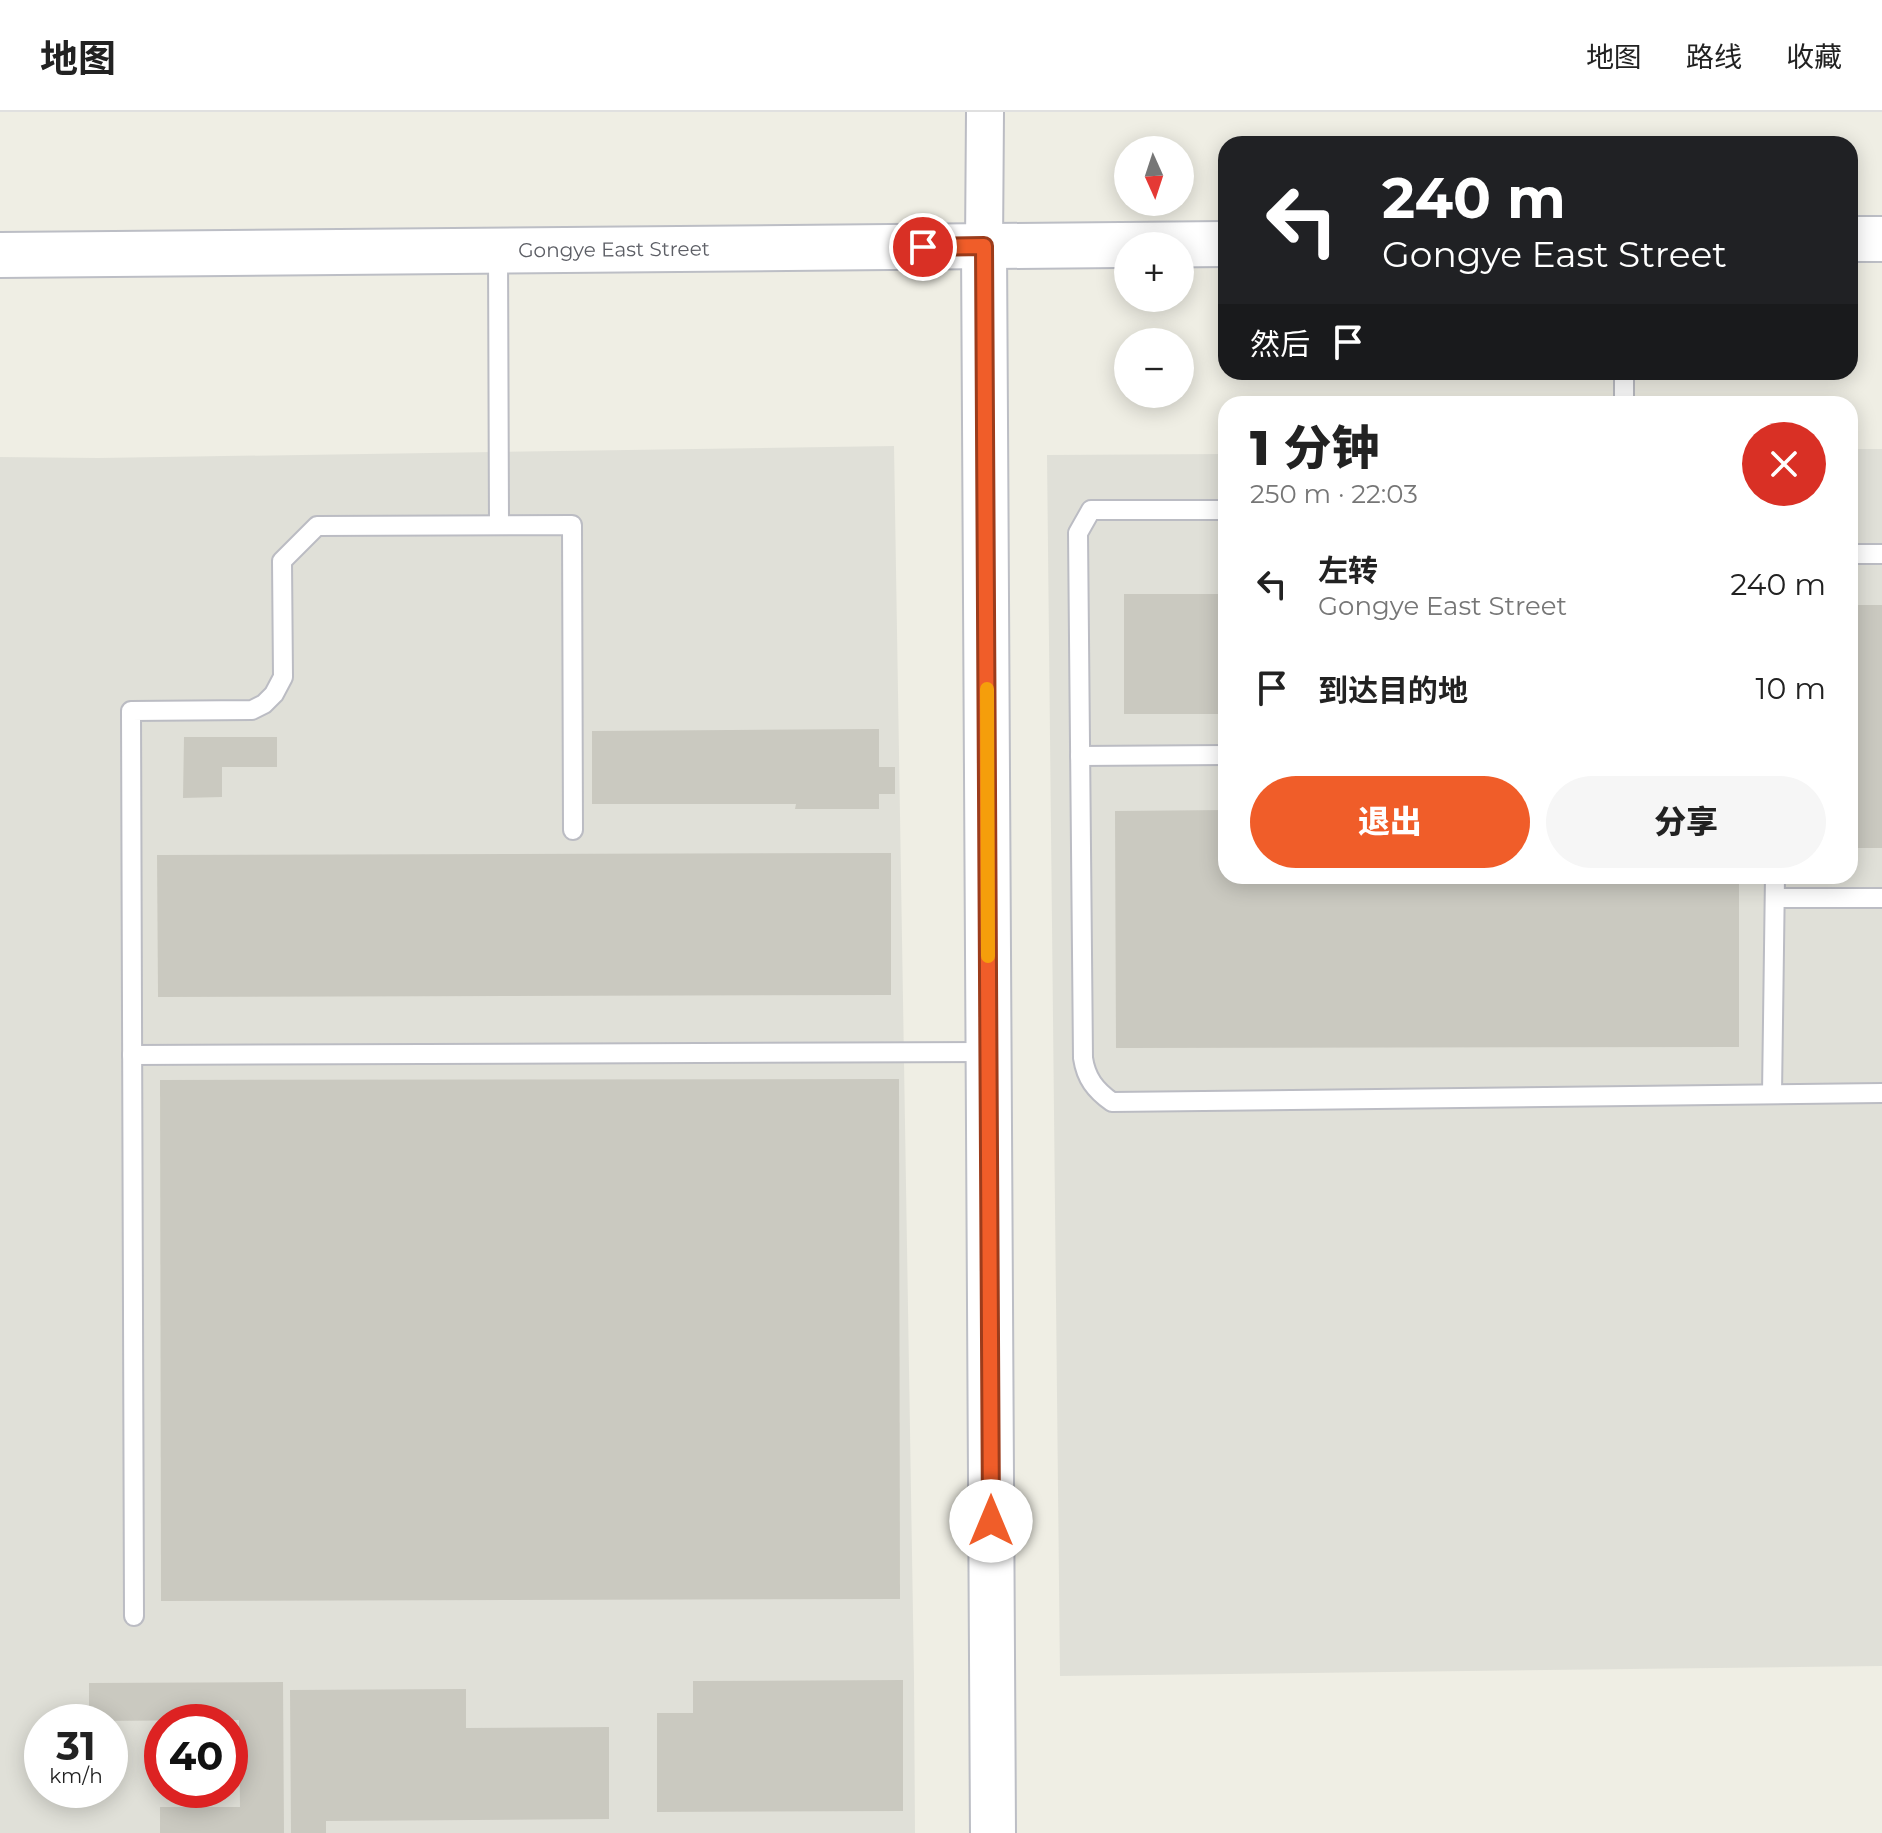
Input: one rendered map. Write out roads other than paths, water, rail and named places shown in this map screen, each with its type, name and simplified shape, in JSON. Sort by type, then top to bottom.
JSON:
[{"type":"street","points":[[985,112],[993,1833]]},
{"type":"street","points":[[1858,239],[1882,239]]},
{"type":"street","name":"Gongye East Street","points":[[0,255],[1218,244]]},
{"type":"lane","points":[[498,251],[499,525]]},
{"type":"lane","points":[[1218,510],[1091,510],[1078,533],[1083,1058],[1085,1071],[1100,1094],[1112,1102],[1882,1093]]},
{"type":"lane","points":[[134,1616],[131,711],[252,710],[264,704],[274,694],[283,677],[282,561],[317,526],[572,525],[573,830]]},
{"type":"lane","points":[[1858,554],[1882,554]]},
{"type":"lane","points":[[1080,756],[1218,755]]},
{"type":"lane","points":[[1772,1094],[1775,884]]},
{"type":"lane","points":[[1775,898],[1882,898]]},
{"type":"lane","points":[[132,1055],[989,1052]]}]
